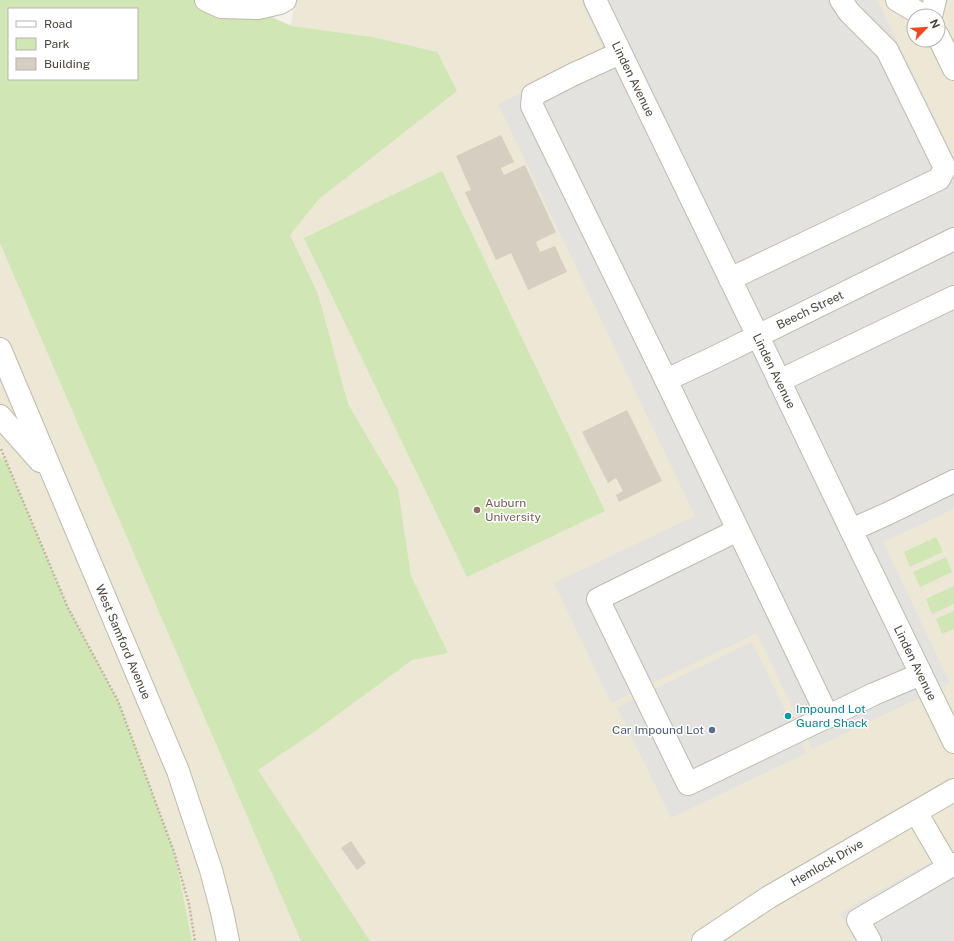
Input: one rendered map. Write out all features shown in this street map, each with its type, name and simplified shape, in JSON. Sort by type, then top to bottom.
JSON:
[{"type":"street","points":[[206,0],[220,7],[258,8],[280,3],[285,0]]},
{"type":"street","points":[[730,280],[940,179],[945,168],[887,50],[848,12],[841,0]]},
{"type":"street","points":[[897,0],[910,8]]},
{"type":"street","name":"Linden Avenue","points":[[601,2],[620,53],[954,742]]},
{"type":"street","points":[[944,48],[954,69]]},
{"type":"street","points":[[620,53],[533,95],[532,106],[828,717]]},
{"type":"street","name":"Beech Street","points":[[666,380],[954,239]]},
{"type":"street","points":[[779,381],[954,296]]},
{"type":"street","name":"West Samford Avenue","points":[[0,349],[178,771],[211,870],[228,941]]},
{"type":"street","points":[[0,416],[52,475]]},
{"type":"street","points":[[851,530],[954,481]]},
{"type":"street","points":[[738,530],[598,600],[688,784],[874,694],[921,674]]},
{"type":"street","name":"Hemlock Drive","points":[[703,941],[769,897],[954,790]]},
{"type":"street","points":[[870,941],[858,920],[951,865],[916,812]]},
{"type":"path","points":[[0,447],[68,608],[118,701],[174,852],[189,904],[196,941]]},
{"type":"shaded area","name":"Auburn University","points":[[0,0],[231,0],[291,25],[295,0],[954,0],[954,941],[0,941]]},
{"type":"shaded area","points":[[581,0],[877,0],[954,158],[954,509],[883,542],[950,683],[812,749],[757,633],[611,703],[554,583],[695,516],[498,104],[605,53]]},
{"type":"shaded area","name":"Car Impound Lot","points":[[752,642],[806,753],[671,818],[617,707]]},
{"type":"shaded area","points":[[954,849],[954,941],[856,941],[840,913]]},
{"type":"green space","points":[[0,0],[233,0],[291,26],[372,37],[437,52],[457,91],[319,199],[290,235],[318,294],[348,404],[398,489],[411,576],[448,653],[412,660],[314,732],[258,770],[370,941],[301,941],[0,243]]},
{"type":"green space","points":[[442,171],[605,511],[467,577],[304,238]]},
{"type":"green space","points":[[0,457],[6,461],[68,608],[118,701],[174,852],[192,941],[0,941]]},
{"type":"green space","points":[[936,537],[943,552],[910,567],[904,552]]},
{"type":"green space","points":[[946,557],[952,572],[920,587],[913,572]]},
{"type":"green space","points":[[954,586],[954,604],[932,614],[926,599]]},
{"type":"green space","points":[[954,611],[954,629],[942,634],[936,619]]},
{"type":"building","points":[[501,135],[514,162],[501,168],[504,175],[525,165],[556,232],[536,242],[540,252],[555,246],[567,272],[528,290],[511,253],[496,260],[465,192],[471,190],[456,156]]},
{"type":"building","points":[[627,410],[662,481],[619,502],[616,495],[623,491],[616,478],[608,483],[582,432]]},
{"type":"building","name":"Impound Lot Guard Shack","points":[[791,711],[794,718],[786,721],[782,714]]},
{"type":"building","points":[[351,841],[366,863],[357,870],[341,848]]},
{"type":"place","name":"Auburn University","points":[[477,510]]},
{"type":"place","name":"Impound Lot Guard Shack","points":[[788,716]]},
{"type":"place","name":"Car Impound Lot","points":[[712,730]]}]
